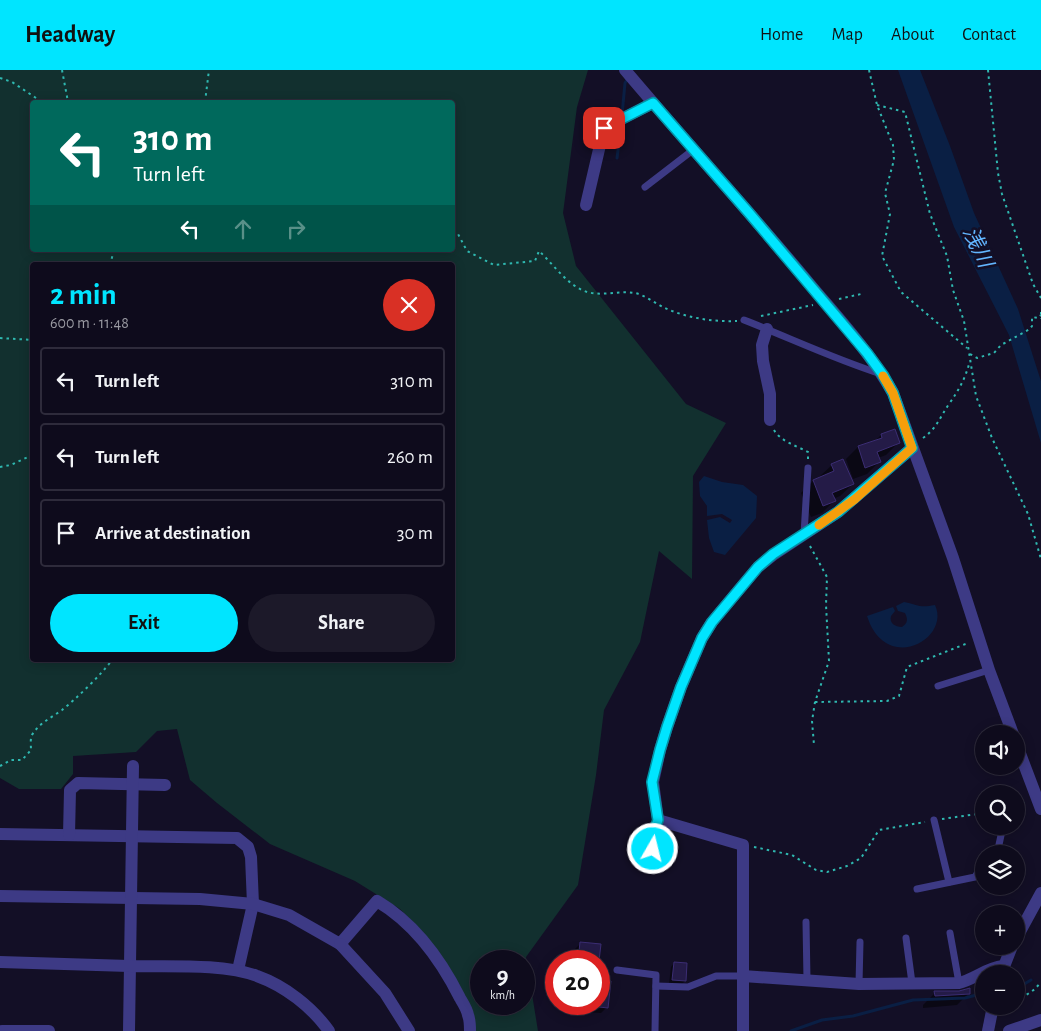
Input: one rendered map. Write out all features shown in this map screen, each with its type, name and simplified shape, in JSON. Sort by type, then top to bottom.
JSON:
[{"type":"street","points":[[625,70],[825,303],[883,375],[893,393],[953,558],[989,670],[1010,725]]},
{"type":"street","points":[[586,205],[604,128],[653,103]]},
{"type":"street","points":[[766,329],[762,345],[763,361],[770,394],[770,420]]},
{"type":"street","points":[[743,1031],[743,845],[658,820],[652,782],[660,750],[670,719],[702,638],[729,599],[758,567],[782,547],[804,535],[849,504],[912,448]]},
{"type":"street","points":[[129,1031],[133,766]]},
{"type":"street","points":[[1025,766],[1041,809]]},
{"type":"street","points":[[69,835],[70,790],[78,784],[165,785]]},
{"type":"street","points":[[0,834],[238,838],[248,847],[251,857],[253,904],[238,970]]},
{"type":"street","points":[[1025,922],[1041,893]]},
{"type":"street","points":[[0,896],[218,900],[253,904],[289,915],[340,944],[385,993],[406,1030]]},
{"type":"street","points":[[340,944],[377,901],[394,911],[421,938],[452,982],[468,1015],[470,1031]]},
{"type":"street","points":[[0,962],[238,970],[258,976],[283,989],[306,1006],[329,1031]]},
{"type":"street","points":[[743,976],[859,984],[958,983],[975,977]]},
{"type":"street","points":[[988,1031],[991,1015]]},
{"type":"street","points":[[1009,1031],[1041,1020]]},
{"type":"street","points":[[2,1031],[49,1031]]},
{"type":"lane","points":[[645,187],[693,150]]},
{"type":"lane","points":[[744,320],[848,364],[883,375]]},
{"type":"lane","points":[[804,535],[808,468]]},
{"type":"lane","points":[[938,686],[989,670]]},
{"type":"lane","points":[[652,867],[654,831],[658,820]]},
{"type":"lane","points":[[934,820],[949,882]]},
{"type":"lane","points":[[917,889],[975,877]]},
{"type":"lane","points":[[806,922],[807,980]]},
{"type":"lane","points":[[950,933],[958,983]]},
{"type":"lane","points":[[906,938],[912,983]]},
{"type":"lane","points":[[859,984],[860,942]]},
{"type":"lane","points":[[617,970],[656,975],[655,1031]]},
{"type":"lane","points":[[656,986],[688,987],[716,976],[743,976]]},
{"type":"path","points":[[62,70],[68,100]]},
{"type":"path","points":[[205,100],[209,70]]},
{"type":"path","points":[[869,70],[877,105],[893,145],[894,160],[885,193],[890,214],[882,256],[901,292],[967,348]]},
{"type":"path","points":[[988,70],[998,173],[1002,194],[1033,284],[1041,298]]},
{"type":"path","points":[[0,78],[12,82],[39,100]]},
{"type":"path","points":[[877,105],[905,112],[930,214],[947,256],[953,290],[964,322],[976,396],[992,438],[1028,514],[1041,558]]},
{"type":"path","points":[[455,234],[458,234],[467,251],[494,265],[535,261],[540,251],[566,278],[580,289],[595,294],[611,292],[636,293],[666,309],[695,318],[721,322],[744,320],[861,294]]},
{"type":"path","points":[[970,354],[977,358],[990,354],[1032,326],[1032,317],[1038,318],[1041,316]]},
{"type":"path","points":[[0,338],[30,340]]},
{"type":"path","points":[[912,448],[939,423],[962,384],[971,359]]},
{"type":"path","points":[[770,420],[775,433],[808,452],[808,468]]},
{"type":"path","points":[[0,467],[11,465],[30,456]]},
{"type":"path","points":[[804,535],[827,577],[826,605],[829,661],[812,721],[814,745]]},
{"type":"path","points":[[816,702],[887,701],[899,696],[907,667],[979,639]]},
{"type":"path","points":[[0,766],[11,760],[22,760],[31,750],[31,736],[43,722],[76,698],[111,662]]},
{"type":"path","points":[[743,845],[792,855],[816,870],[827,872],[847,866],[861,858],[879,830],[975,814]]},
{"type":"path","points":[[1025,996],[1041,982]]},
{"type":"green space","points":[[0,70],[588,70],[577,107],[563,213],[576,266],[686,404],[726,423],[693,476],[692,579],[659,551],[640,642],[604,710],[596,775],[578,885],[531,950],[470,950],[470,1015],[535,1015],[535,1012],[538,1031],[475,1031],[423,932],[400,909],[355,881],[270,844],[217,803],[190,780],[177,729],[157,731],[136,752],[73,756],[73,774],[61,789],[19,789],[0,778]]},
{"type":"water","name":"浅川","points":[[898,70],[920,70],[974,213],[1018,309],[1041,381],[1041,443],[1009,335],[954,227]]},
{"type":"water","points":[[704,476],[722,482],[743,485],[757,496],[756,518],[725,555],[714,552],[709,538],[707,520],[720,517],[730,523],[732,520],[722,514],[707,516],[707,506],[700,496],[699,482]]},
{"type":"water","points":[[904,602],[922,606],[935,605],[937,618],[934,629],[926,639],[914,645],[901,647],[888,644],[876,634],[867,616],[893,607],[895,611],[891,616],[891,621],[895,625],[902,627],[907,621],[907,617],[905,613],[898,611],[896,606]]},
{"type":"building","points":[[895,429],[900,443],[877,452],[881,462],[865,468],[858,446],[882,438],[881,434]]},
{"type":"building","points":[[843,459],[854,484],[832,493],[836,501],[823,506],[813,480],[834,471],[831,464]]},
{"type":"building","points":[[580,942],[601,944],[600,950],[579,950]]},
{"type":"building","points":[[674,962],[687,963],[686,981],[672,980]]},
{"type":"building","points":[[970,988],[970,994],[935,996],[934,991],[959,991]]},
{"type":"waterway","points":[[622,115],[626,78]]},
{"type":"waterway","points":[[617,158],[621,127]]},
{"type":"waterway","points":[[1025,984],[1031,980]]},
{"type":"waterway","points":[[791,1031],[822,1020],[853,1016],[913,1000],[965,998],[975,995]]},
{"type":"slow traffic","points":[[819,525],[855,499],[912,448],[893,393],[883,376]]},
{"type":"route","points":[[604,128],[653,103],[867,353],[893,393],[912,448],[855,499],[804,535],[782,547],[758,567],[729,599],[712,622],[702,638],[681,687],[660,750],[652,782],[658,820],[654,831],[653,849]]}]
